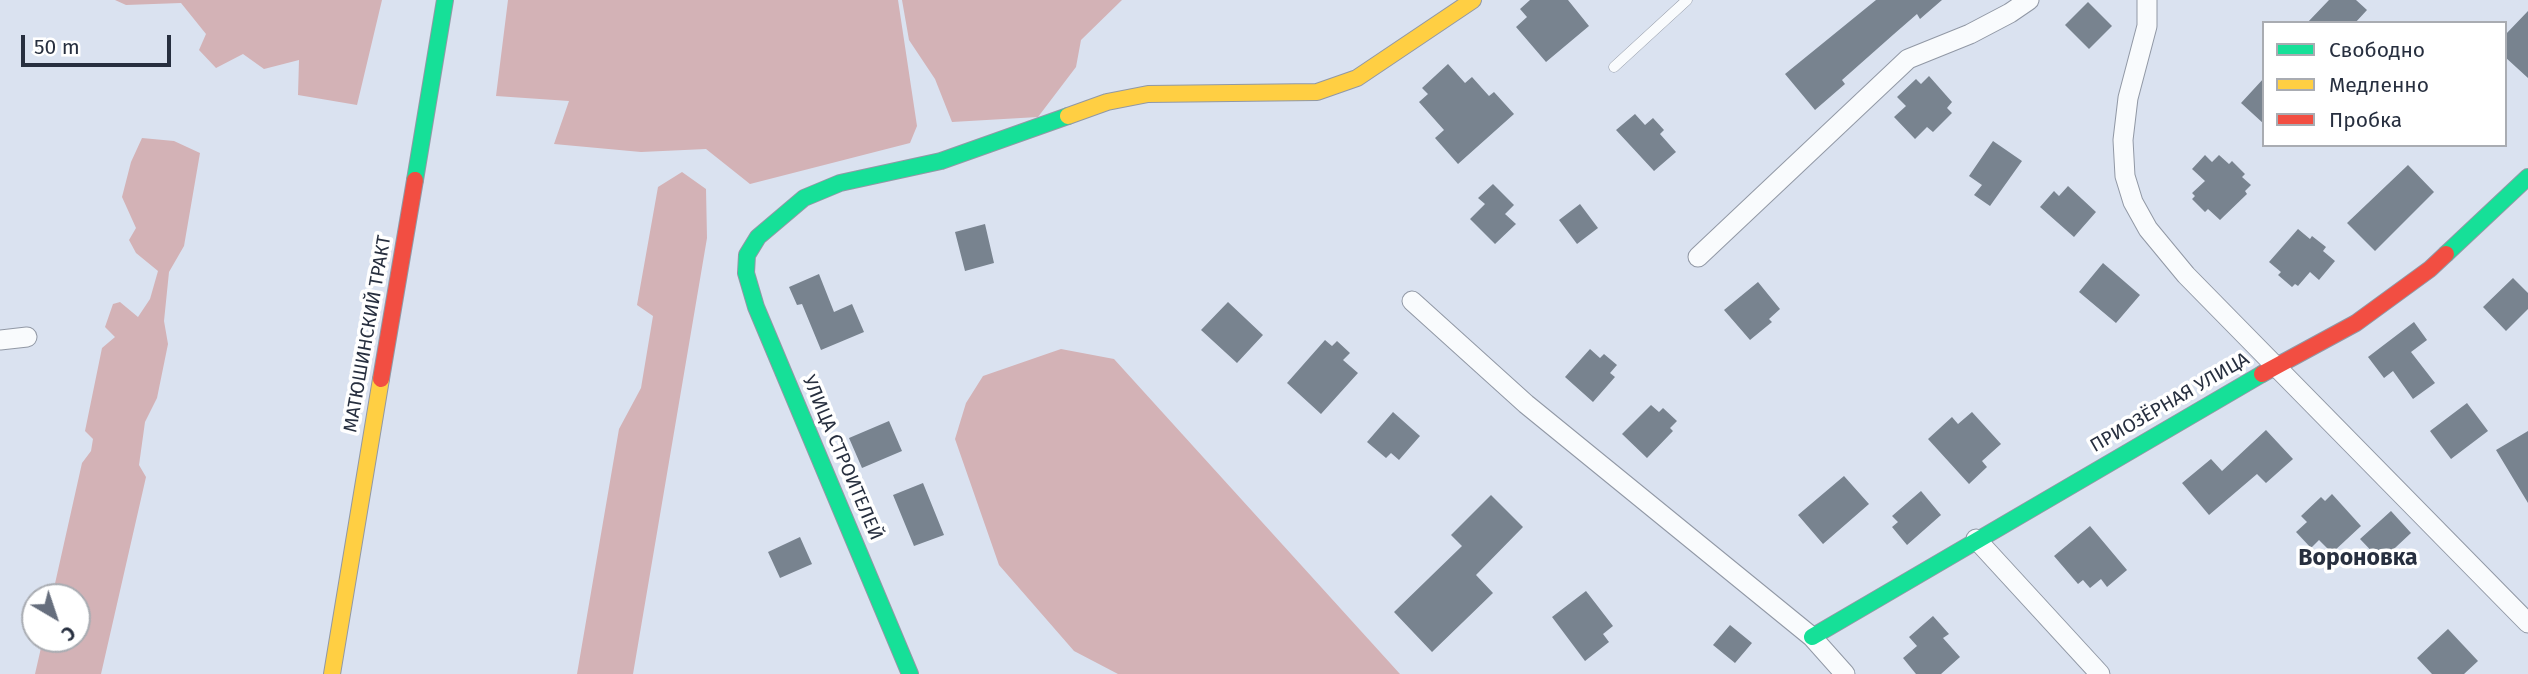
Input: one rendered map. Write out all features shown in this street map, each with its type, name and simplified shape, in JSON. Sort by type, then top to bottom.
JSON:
[{"type":"street","name":"МАТЮШИНСКИЙ ТРАКТ","points":[[332,674],[445,0]]},
{"type":"street","name":"УЛИЦА СТРОИТЕЛЕЙ","points":[[910,674],[756,307],[746,274],[747,255],[758,237],[804,198],[840,183],[941,161],[1107,102],[1148,94],[1317,92],[1357,78],[1473,0]]},
{"type":"street","points":[[1698,257],[1908,59],[1970,34],[2029,0]]},
{"type":"street","points":[[2147,0],[2147,26],[2128,98],[2123,140],[2124,176],[2133,202],[2148,229],[2186,275],[2528,623]]},
{"type":"street","name":"ПРИОЗЁРНАЯ УЛИЦА","points":[[1812,637],[2275,366],[2356,323],[2430,269],[2528,177]]},
{"type":"street","points":[[1412,301],[1526,404],[1812,637],[1845,674]]},
{"type":"street","points":[[0,340],[27,337]]},
{"type":"street","points":[[1976,539],[2100,674]]},
{"type":"lane","points":[[1614,67],[1687,0]]},
{"type":"shaded area","points":[[115,0],[382,0],[357,105],[298,95],[299,60],[264,69],[243,54],[216,68],[199,50],[206,34],[181,3],[126,5]]},
{"type":"shaded area","points":[[508,0],[898,0],[917,126],[910,143],[750,184],[706,149],[641,152],[554,144],[569,101],[496,96]]},
{"type":"shaded area","points":[[902,0],[1122,0],[1081,40],[1076,67],[1038,117],[952,122],[935,79],[909,40]]},
{"type":"shaded area","points":[[142,138],[174,141],[200,153],[184,246],[169,272],[164,321],[168,344],[157,398],[145,422],[139,465],[146,477],[101,674],[35,674],[40,653],[91,653],[91,583],[55,583],[82,463],[91,451],[93,439],[85,431],[102,348],[115,337],[105,327],[113,304],[120,302],[138,317],[150,299],[158,271],[136,253],[129,240],[136,228],[122,197],[131,162]]},
{"type":"shaded area","points":[[682,172],[706,189],[707,238],[633,674],[577,674],[619,429],[641,388],[653,316],[637,305],[658,187]]},
{"type":"shaded area","points":[[1061,349],[1114,359],[1400,674],[1118,674],[1074,651],[999,565],[955,439],[966,403],[983,376]]},
{"type":"building","points":[[1530,0],[1568,0],[1589,26],[1546,62],[1516,27],[1527,17],[1520,9]]},
{"type":"building","points":[[1876,0],[1942,0],[1920,19],[1917,14],[1842,80],[1845,84],[1815,110],[1785,74]]},
{"type":"building","points":[[2329,0],[2356,0],[2367,10],[2357,21],[2309,21]]},
{"type":"building","points":[[2088,2],[2112,26],[2089,49],[2065,25]]},
{"type":"building","points":[[2528,11],[2528,78],[2507,59],[2507,33]]},
{"type":"building","points":[[1448,64],[1465,83],[1472,77],[1489,96],[1494,92],[1514,114],[1458,164],[1435,138],[1444,130],[1419,102],[1428,94],[1422,88]]},
{"type":"building","points":[[1929,76],[1952,102],[1947,108],[1952,113],[1933,132],[1927,127],[1915,139],[1894,117],[1906,106],[1897,97],[1916,79],[1921,84]]},
{"type":"building","points":[[2262,80],[2262,122],[2241,103]]},
{"type":"building","points":[[1635,114],[1645,125],[1653,118],[1664,130],[1660,134],[1676,152],[1654,171],[1616,130]]},
{"type":"building","points":[[1993,141],[2022,161],[1990,206],[1974,195],[1982,185],[1969,176]]},
{"type":"building","points":[[2205,155],[2212,162],[2219,155],[2229,164],[2232,161],[2245,174],[2242,177],[2251,185],[2245,191],[2247,194],[2220,220],[2208,209],[2205,212],[2192,199],[2195,196],[2192,193],[2205,181],[2192,169]]},
{"type":"building","points":[[2408,165],[2434,192],[2375,251],[2347,223]]},
{"type":"building","points":[[1493,184],[1514,205],[1505,214],[1516,224],[1495,244],[1470,219],[1485,204],[1478,198]]},
{"type":"building","points":[[2068,186],[2096,212],[2074,237],[2040,207],[2054,191],[2059,196]]},
{"type":"building","points":[[1580,204],[1598,228],[1577,244],[1559,220]]},
{"type":"building","points":[[985,224],[994,263],[965,271],[955,232]]},
{"type":"building","points":[[2298,229],[2326,247],[2323,251],[2335,261],[2319,280],[2310,272],[2298,286],[2295,284],[2292,287],[2278,275],[2281,272],[2269,262]]},
{"type":"building","points":[[2103,263],[2140,295],[2116,323],[2079,292]]},
{"type":"building","points":[[819,274],[834,312],[852,304],[864,332],[821,350],[802,304],[797,305],[789,287]]},
{"type":"building","points":[[2513,278],[2528,293],[2528,309],[2506,331],[2483,307]]},
{"type":"building","points":[[1758,282],[1780,309],[1769,319],[1772,322],[1750,340],[1724,310]]},
{"type":"building","points":[[1228,302],[1263,335],[1237,363],[1201,330]]},
{"type":"building","points":[[2414,322],[2427,340],[2411,352],[2435,383],[2413,399],[2393,371],[2384,378],[2368,357]]},
{"type":"building","points":[[1325,340],[1332,346],[1337,341],[1350,353],[1343,360],[1358,373],[1321,414],[1287,383]]},
{"type":"building","points":[[1590,349],[1600,358],[1604,354],[1617,365],[1610,373],[1615,377],[1593,402],[1565,377]]},
{"type":"building","points":[[2467,403],[2488,431],[2451,459],[2430,431]]},
{"type":"building","points":[[1651,405],[1659,412],[1663,408],[1677,421],[1670,428],[1673,431],[1647,458],[1622,434]]},
{"type":"building","points":[[1393,412],[1420,436],[1399,460],[1391,453],[1386,458],[1367,442]]},
{"type":"building","points":[[1972,412],[2001,444],[1982,461],[1987,467],[1969,484],[1928,439],[1952,417],[1958,424]]},
{"type":"building","points":[[889,421],[902,451],[862,468],[849,438]]},
{"type":"building","points":[[2266,430],[2293,459],[2266,483],[2257,474],[2209,515],[2182,483],[2211,459],[2222,471]]},
{"type":"building","points":[[2528,431],[2528,503],[2496,450]]},
{"type":"building","points":[[1844,476],[1869,504],[1823,544],[1798,515]]},
{"type":"building","points":[[923,483],[944,535],[914,546],[893,495]]},
{"type":"building","points":[[1921,491],[1941,515],[1907,545],[1892,527],[1898,522],[1892,516]]},
{"type":"building","points":[[2332,494],[2361,526],[2332,553],[2319,540],[2311,548],[2296,532],[2307,522],[2301,516],[2321,497],[2325,501]]},
{"type":"building","points":[[1491,495],[1523,527],[1476,575],[1493,593],[1432,652],[1394,612],[1462,546],[1451,535]]},
{"type":"building","points":[[2391,511],[2411,533],[2381,561],[2360,539]]},
{"type":"building","points":[[2090,526],[2127,570],[2107,587],[2101,579],[2090,588],[2083,580],[2078,584],[2054,556]]},
{"type":"building","points":[[800,537],[812,564],[780,578],[768,552]]},
{"type":"building","points":[[1586,591],[1613,626],[1603,634],[1609,642],[1585,661],[1552,617]]},
{"type":"building","points":[[1933,616],[1949,634],[1943,638],[1960,657],[1941,674],[1916,674],[1903,658],[1917,646],[1909,637]]},
{"type":"building","points":[[1730,625],[1752,643],[1735,663],[1713,645]]},
{"type":"building","points":[[2448,629],[2478,661],[2464,674],[2432,674],[2417,658]]},
{"type":"traffic: fast","points":[[415,180],[445,0]]},
{"type":"traffic: fast","points":[[910,674],[756,307],[746,273],[747,255],[758,237],[804,198],[840,183],[941,161],[1068,116]]},
{"type":"traffic: fast","points":[[2446,254],[2528,177]]},
{"type":"traffic: fast","points":[[1812,637],[2262,374]]},
{"type":"traffic: slow","points":[[1068,116],[1107,102],[1148,94],[1317,92],[1357,78],[1473,0]]},
{"type":"traffic: slow","points":[[332,674],[381,379]]},
{"type":"traffic: jam","points":[[381,379],[415,180]]},
{"type":"traffic: jam","points":[[2262,374],[2356,323],[2430,269],[2446,254]]},
{"type":"district","name":"Вороновка","points":[[2358,559]]}]
